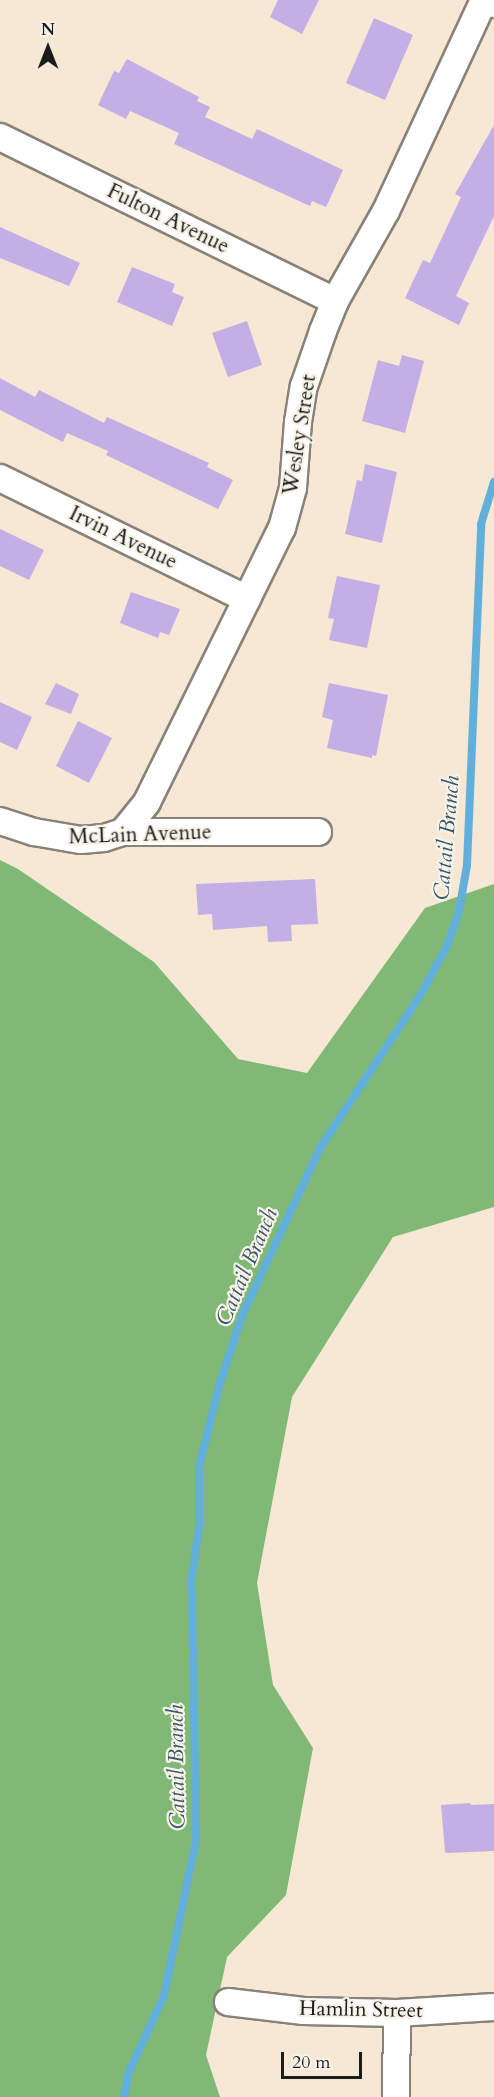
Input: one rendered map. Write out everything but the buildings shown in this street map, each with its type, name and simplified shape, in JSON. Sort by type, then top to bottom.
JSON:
[{"type":"street","name":"Wesley Street","points":[[123,831],[147,802],[277,542],[289,509],[304,386],[335,301],[386,211],[484,0]]},
{"type":"street","name":"Fulton Avenue","points":[[0,137],[335,301]]},
{"type":"street","name":"Irvin Avenue","points":[[0,478],[247,599]]},
{"type":"street","name":"McLain Avenue","points":[[0,820],[34,832],[81,840],[104,838],[123,831],[318,832]]},
{"type":"street","name":"Hamlin Street","points":[[228,2002],[303,2011],[397,2013],[494,2007]]},
{"type":"street","points":[[396,2097],[397,2013]]},
{"type":"green space","points":[[0,860],[18,869],[154,962],[238,1059],[307,1073],[425,908],[494,884],[494,1207],[393,1237],[292,1397],[257,1583],[273,1685],[313,1748],[286,1895],[227,1957],[206,2055],[220,2097],[0,2097]]},
{"type":"waterway","name":"Cattail Branch","points":[[124,2097],[128,2074],[164,1996],[196,1840],[192,1576],[199,1528],[199,1467],[220,1383],[242,1316],[320,1148],[420,996],[447,946],[459,911],[467,865],[481,524],[494,482]]}]
